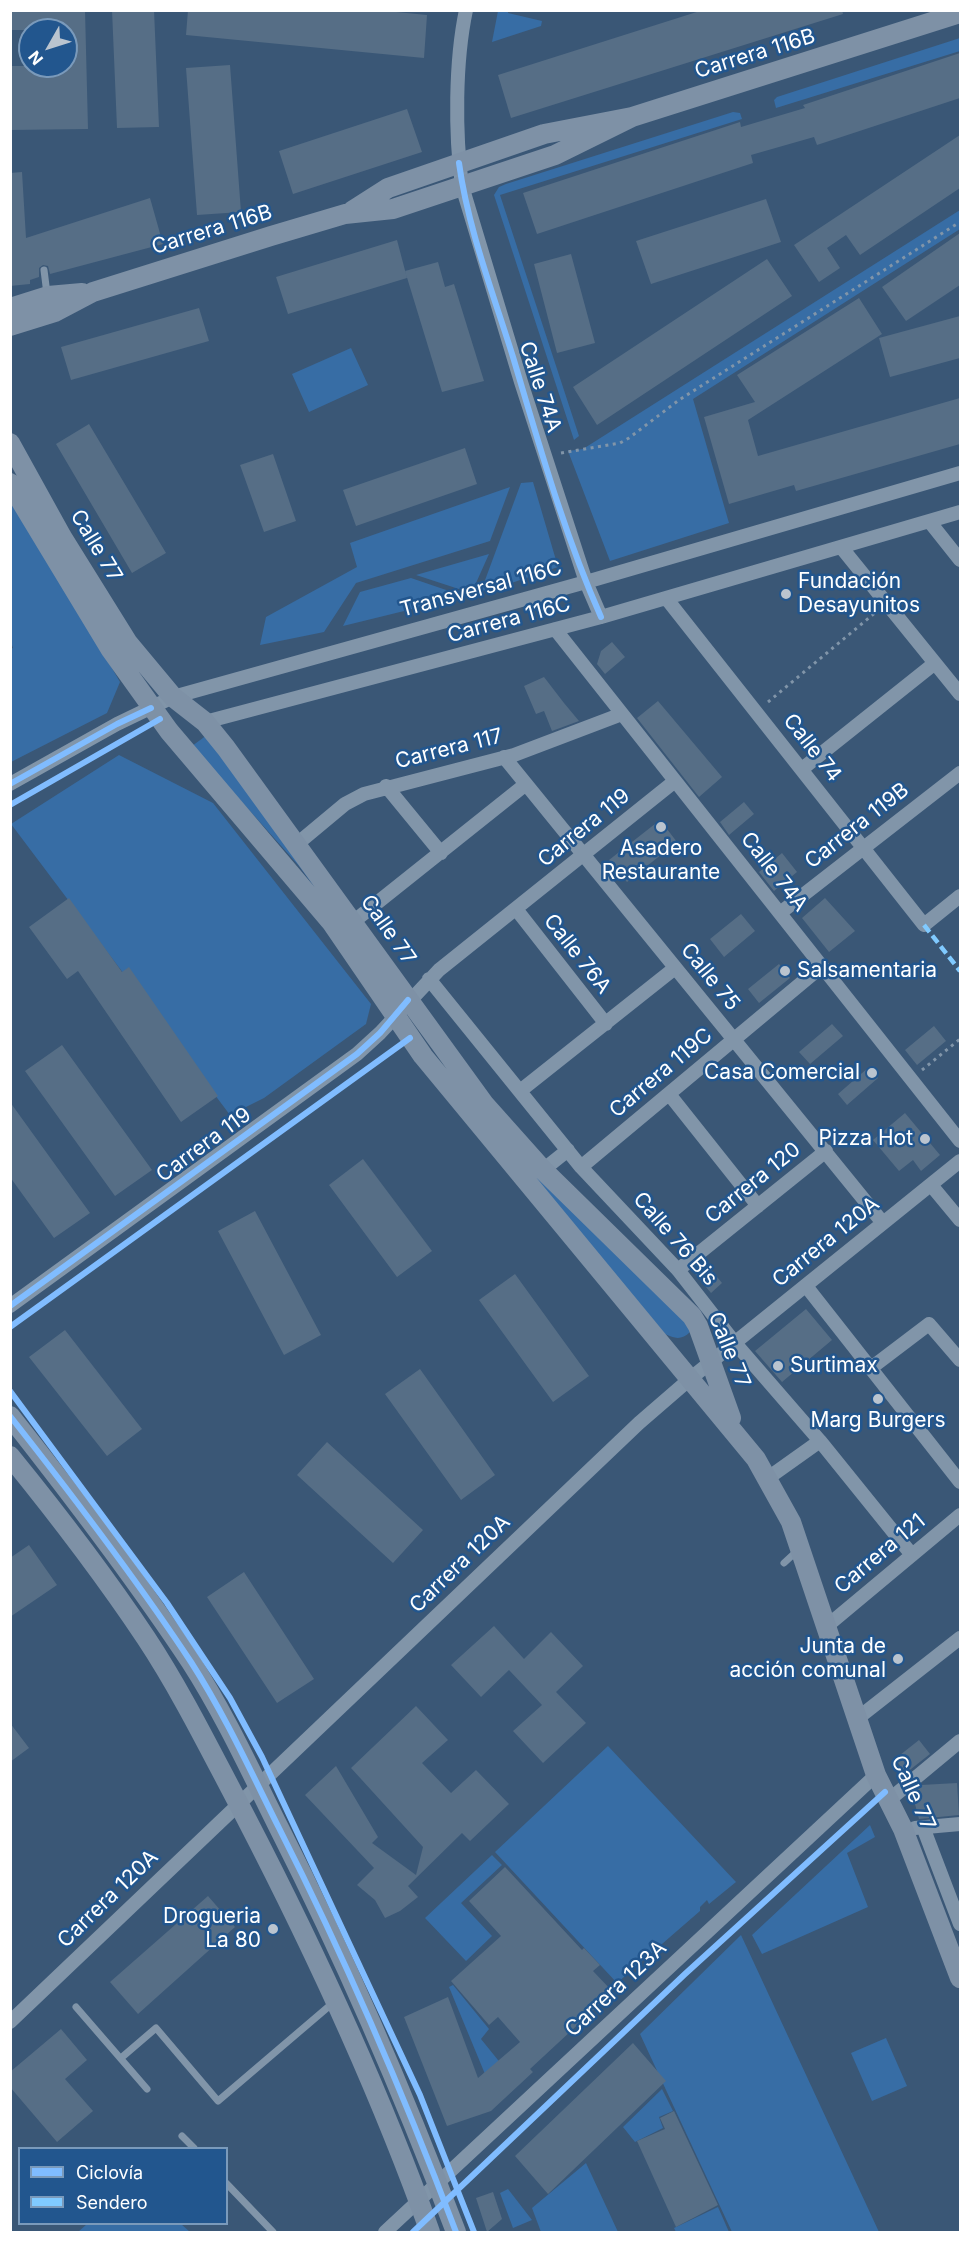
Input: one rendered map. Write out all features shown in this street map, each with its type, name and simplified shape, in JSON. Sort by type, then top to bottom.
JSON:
[{"type":"street","name":"Calle 74A","points":[[466,10],[460,49],[459,163],[462,186],[544,456],[586,582],[602,617]]},
{"type":"street","name":"Carrera 116B","points":[[345,214],[388,188],[544,134],[632,117],[960,13]]},
{"type":"street","name":"Carrera 116B","points":[[10,326],[55,312],[93,292],[345,214],[393,209],[555,155],[632,117]]},
{"type":"street","name":"Carrera 116B","points":[[10,308],[48,296],[93,292]]},
{"type":"street","name":"Calle 77","points":[[10,443],[66,544],[128,643],[173,697],[205,722],[297,844],[478,1096],[543,1170],[692,1316],[736,1431]]},
{"type":"street","name":"Transversal 116C","points":[[152,708],[173,697],[586,582],[960,473]]},
{"type":"street","name":"Calle 77","points":[[10,483],[85,609],[152,708],[194,763],[332,923],[423,1056],[557,1221],[736,1431],[768,1478],[801,1547],[876,1775],[903,1829],[950,1908],[960,1978]]},
{"type":"street","name":"Carrera 116C","points":[[205,722],[602,617],[960,512]]},
{"type":"street","points":[[929,521],[960,560]]},
{"type":"street","points":[[840,547],[960,694]]},
{"type":"street","name":"Calle 74","points":[[666,598],[924,925],[960,896]]},
{"type":"street","name":"Calle 74A","points":[[555,629],[960,1140]]},
{"type":"street","points":[[802,769],[935,663]]},
{"type":"street","points":[[10,784],[117,724],[152,708]]},
{"type":"street","name":"Carrera 117","points":[[297,844],[345,804],[386,786],[504,757],[622,714]]},
{"type":"street","name":"Calle 75","points":[[504,757],[884,1223]]},
{"type":"street","name":"Carrera 119B","points":[[780,913],[960,773]]},
{"type":"street","name":"Carrera 119","points":[[10,1306],[357,1054],[429,979],[675,782]]},
{"type":"street","points":[[353,922],[526,784]]},
{"type":"street","points":[[386,786],[441,854]]},
{"type":"street","name":"Calle 76A","points":[[516,909],[606,1024]]},
{"type":"street","name":"Carrera 119C","points":[[581,1167],[822,966]]},
{"type":"street","points":[[520,1091],[675,968]]},
{"type":"street","name":"Calle 76 Bis","points":[[429,979],[581,1167],[678,1270],[735,1343],[820,1441],[912,1555]]},
{"type":"street","points":[[669,1094],[758,1206]]},
{"type":"street","points":[[543,1170],[568,1150]]},
{"type":"street","name":"Carrera 120","points":[[678,1270],[826,1151]]},
{"type":"street","name":"Carrera 120A","points":[[10,2022],[583,1475],[691,1378],[960,1161]]},
{"type":"street","points":[[931,1185],[960,1220]]},
{"type":"street","points":[[640,1263],[659,1248]]},
{"type":"street","points":[[806,1286],[960,1482]]},
{"type":"street","points":[[871,1368],[929,1324],[936,1329],[960,1360]]},
{"type":"street","points":[[10,1416],[90,1518],[191,1663],[258,1785],[367,2010],[456,2232]]},
{"type":"street","points":[[768,1478],[820,1441]]},
{"type":"street","points":[[10,1456],[46,1500],[146,1639],[238,1804],[336,2000],[430,2232]]},
{"type":"street","name":"Carrera 121","points":[[826,1626],[960,1515]]},
{"type":"street","points":[[858,1718],[960,1638]]},
{"type":"street","points":[[889,1800],[960,1741]]},
{"type":"street","name":"Carrera 123A","points":[[385,2232],[876,1775]]},
{"type":"street","points":[[903,1829],[960,1824]]},
{"type":"street","points":[[923,1827],[950,1908],[960,1924]]},
{"type":"lane","points":[[44,270],[48,296]]},
{"type":"lane","points":[[784,1563],[801,1547]]},
{"type":"lane","points":[[121,2058],[156,2028],[219,2101],[336,2000]]},
{"type":"lane","points":[[76,2007],[147,2089]]},
{"type":"lane","points":[[182,2136],[193,2147]]},
{"type":"lane","points":[[228,2185],[273,2232]]},
{"type":"path","points":[[544,456],[620,443],[629,438],[679,400],[960,222]]},
{"type":"path","points":[[756,711],[886,604]]},
{"type":"path","points":[[911,1078],[960,1039]]},
{"type":"shaded area","points":[[498,11],[508,11],[508,13],[542,21],[541,26],[492,42]]},
{"type":"shaded area","points":[[960,38],[960,51],[776,108],[774,100],[777,97]]},
{"type":"shaded area","points":[[733,112],[740,113],[742,119],[500,195],[579,436],[574,440],[494,195],[499,187],[506,184]]},
{"type":"shaded area","points":[[960,210],[960,229],[693,399],[729,523],[610,561],[568,451],[583,449]]},
{"type":"shaded area","points":[[351,348],[368,385],[309,412],[292,374]]},
{"type":"shaded area","points":[[533,482],[558,567],[491,590],[481,591],[521,483]]},
{"type":"shaded area","points":[[510,487],[490,541],[356,583],[324,632],[260,645],[266,617],[357,567],[350,543]]},
{"type":"shaded area","points":[[11,494],[120,682],[107,713],[11,762],[10,649],[13,648],[11,642]]},
{"type":"shaded area","points":[[489,554],[476,583],[468,592],[416,575]]},
{"type":"shaded area","points":[[411,578],[452,592],[453,599],[343,626],[360,592]]},
{"type":"shaded area","points":[[207,735],[228,759],[335,915],[299,866],[192,746]]},
{"type":"shaded area","points":[[119,755],[213,803],[371,1004],[366,1024],[264,1098],[230,1115],[11,824]]},
{"type":"shaded area","points":[[509,1148],[691,1324],[690,1332],[678,1338],[665,1334]]},
{"type":"shaded area","points":[[608,1746],[736,1882],[709,1904],[707,1900],[700,1907],[700,1911],[617,1983],[495,1852]]},
{"type":"shaded area","points":[[870,1825],[875,1837],[847,1853],[868,1907],[762,1954],[752,1935]]},
{"type":"shaded area","points":[[492,1855],[502,1865],[461,1903],[492,1936],[466,1961],[425,1918]]},
{"type":"shaded area","points":[[741,1935],[879,2232],[732,2232],[640,2034]]},
{"type":"shaded area","points":[[453,1985],[489,2029],[481,2039],[502,2065],[497,2103],[449,1987]]},
{"type":"shaded area","points":[[886,2038],[907,2086],[872,2101],[851,2053]]},
{"type":"shaded area","points":[[662,2089],[673,2111],[659,2117],[663,2128],[635,2142],[623,2127]]},
{"type":"shaded area","points":[[586,2163],[618,2232],[541,2232],[532,2208]]},
{"type":"shaded area","points":[[508,2189],[532,2220],[513,2228],[500,2193]]},
{"type":"shaded area","points":[[718,2207],[729,2232],[676,2232],[674,2228]]},
{"type":"shaded area","points":[[86,2225],[182,2225],[190,2232],[78,2232]]},
{"type":"building","points":[[10,10],[85,10],[88,129],[10,130],[10,66],[18,66],[18,78],[78,78],[78,18],[18,18],[18,30],[10,30]]},
{"type":"building","points":[[112,10],[154,10],[159,127],[117,128]]},
{"type":"building","points":[[188,10],[376,10],[427,15],[424,58],[186,35]]},
{"type":"building","points":[[703,10],[842,10],[843,14],[511,118],[498,75]]},
{"type":"building","points":[[960,53],[960,98],[817,145],[814,137],[751,155],[753,163],[537,234],[523,193],[740,122],[741,127],[805,108],[803,105]]},
{"type":"building","points":[[230,65],[241,212],[197,215],[186,68]]},
{"type":"building","points":[[407,109],[422,152],[293,194],[279,151]]},
{"type":"building","points":[[960,135],[960,188],[860,255],[846,235],[827,248],[840,268],[819,282],[794,245]]},
{"type":"building","points":[[22,172],[26,238],[150,198],[163,244],[50,274],[48,266],[43,265],[39,268],[39,277],[30,280],[30,284],[10,286],[10,173]]},
{"type":"building","points":[[766,199],[781,242],[651,284],[636,241]]},
{"type":"building","points":[[960,233],[960,285],[906,321],[882,287]]},
{"type":"building","points":[[397,240],[407,278],[288,314],[276,277]]},
{"type":"building","points":[[571,254],[595,343],[557,353],[534,264]]},
{"type":"building","points":[[767,259],[792,296],[597,425],[573,387]]},
{"type":"building","points":[[438,262],[445,287],[454,284],[484,381],[442,392],[405,271]]},
{"type":"building","points":[[859,298],[882,334],[748,420],[758,456],[960,398],[960,444],[796,491],[794,485],[729,504],[704,417],[755,402],[737,375]]},
{"type":"building","points":[[199,308],[209,341],[71,380],[61,347]]},
{"type":"building","points":[[960,316],[960,358],[890,377],[879,338]]},
{"type":"building","points":[[89,424],[166,553],[132,573],[56,444]]},
{"type":"building","points":[[465,448],[477,484],[356,526],[343,490]]},
{"type":"building","points":[[273,454],[296,521],[264,532],[240,465]]},
{"type":"building","points":[[612,642],[625,657],[605,674],[597,664],[601,651]]},
{"type":"building","points":[[544,677],[579,721],[552,731],[544,711],[536,714],[524,686]]},
{"type":"building","points":[[658,701],[722,777],[699,797],[637,718]]},
{"type":"building","points":[[744,802],[754,814],[729,835],[720,822]]},
{"type":"building","points":[[660,820],[677,842],[627,882],[609,860]]},
{"type":"building","points":[[782,853],[797,872],[774,891],[759,872]]},
{"type":"building","points":[[69,898],[122,972],[129,967],[218,1096],[181,1122],[78,971],[67,979],[29,927]]},
{"type":"building","points":[[825,898],[855,931],[829,952],[802,918]]},
{"type":"building","points":[[741,914],[755,931],[724,957],[710,939]]},
{"type":"building","points":[[779,964],[790,978],[759,1003],[748,989]]},
{"type":"building","points":[[832,1024],[843,1036],[810,1064],[799,1052]]},
{"type":"building","points":[[934,1026],[946,1041],[917,1065],[905,1050]]},
{"type":"building","points":[[62,1045],[152,1170],[115,1196],[25,1071]]},
{"type":"building","points":[[869,1067],[878,1078],[847,1105],[838,1094]]},
{"type":"building","points":[[10,1102],[90,1213],[54,1238],[10,1177]]},
{"type":"building","points":[[905,1113],[940,1155],[921,1171],[913,1160],[899,1171],[873,1140]]},
{"type":"building","points":[[363,1159],[432,1251],[397,1277],[329,1185]]},
{"type":"building","points":[[255,1211],[321,1335],[284,1355],[218,1231]]},
{"type":"building","points":[[704,1261],[722,1283],[711,1293],[692,1270]]},
{"type":"building","points":[[515,1274],[589,1376],[553,1402],[479,1300]]},
{"type":"building","points":[[806,1309],[832,1340],[782,1382],[755,1351]]},
{"type":"building","points":[[65,1330],[142,1429],[107,1456],[29,1357]]},
{"type":"building","points":[[420,1369],[495,1475],[461,1500],[385,1394]]},
{"type":"building","points":[[327,1442],[423,1530],[393,1563],[297,1475]]},
{"type":"building","points":[[29,1545],[57,1585],[10,1617],[10,1558]]},
{"type":"building","points":[[244,1572],[314,1679],[277,1703],[207,1597]]},
{"type":"building","points":[[494,1626],[524,1659],[551,1632],[583,1666],[556,1692],[586,1723],[543,1763],[513,1731],[542,1705],[509,1670],[481,1697],[451,1665]]},
{"type":"building","points":[[416,1706],[448,1740],[422,1763],[451,1793],[476,1770],[509,1804],[470,1841],[462,1833],[408,1886],[418,1897],[400,1911],[385,1918],[375,1900],[357,1885],[374,1868],[305,1795],[336,1766],[378,1837],[372,1843],[416,1875],[423,1847],[351,1768]]},
{"type":"building","points":[[10,1723],[29,1748],[10,1762]]},
{"type":"building","points":[[919,1740],[930,1754],[906,1773],[895,1759]]},
{"type":"building","points":[[957,1783],[959,1815],[919,1819],[912,1793],[921,1785]]},
{"type":"building","points":[[505,1867],[582,1950],[584,1948],[600,1965],[593,1971],[613,1992],[530,2069],[533,2072],[491,2111],[447,2126],[404,2017],[448,1997],[478,2078],[520,2042],[498,2017],[489,2025],[451,1981],[501,1936],[469,1901]]},
{"type":"building","points":[[208,1896],[235,1927],[138,2014],[110,1982]]},
{"type":"building","points":[[61,2029],[87,2060],[65,2079],[93,2111],[57,2142],[10,2087],[10,2072]]},
{"type":"building","points":[[633,2043],[666,2081],[548,2194],[515,2156]]},
{"type":"building","points":[[674,2111],[718,2205],[676,2227],[637,2141],[665,2129],[660,2118]]},
{"type":"building","points":[[493,2192],[502,2219],[487,2232],[476,2198]]},
{"type":"marked path","points":[[924,925],[960,971]]},
{"type":"cycle path","points":[[459,163],[468,212],[489,285],[575,554],[601,617]]},
{"type":"cycle path","points":[[10,784],[117,724],[151,708]]},
{"type":"cycle path","points":[[10,805],[160,719]]},
{"type":"cycle path","points":[[10,1306],[357,1054],[380,1033],[408,1000]]},
{"type":"cycle path","points":[[10,1327],[410,1038]]},
{"type":"cycle path","points":[[10,1391],[167,1603],[230,1698],[262,1757],[420,2095],[474,2232]]},
{"type":"cycle path","points":[[10,1416],[126,1568],[170,1630],[215,1702],[304,1878],[351,1978],[395,2078],[456,2232]]},
{"type":"cycle path","points":[[413,2232],[685,1974],[885,1792]]},
{"type":"place","name":"Fundación Desayunitos","points":[[786,594]]},
{"type":"place","name":"Asadero Restaurante","points":[[661,827]]},
{"type":"place","name":"Salsamentaria","points":[[785,971]]},
{"type":"place","name":"Casa Comercial","points":[[872,1073]]},
{"type":"place","name":"Pizza Hot","points":[[925,1139]]},
{"type":"place","name":"Surtimax","points":[[778,1366]]},
{"type":"place","name":"Marg Burgers","points":[[878,1399]]},
{"type":"place","name":"Junta de acción comunal","points":[[898,1659]]},
{"type":"place","name":"Drogueria La 80","points":[[273,1929]]}]
